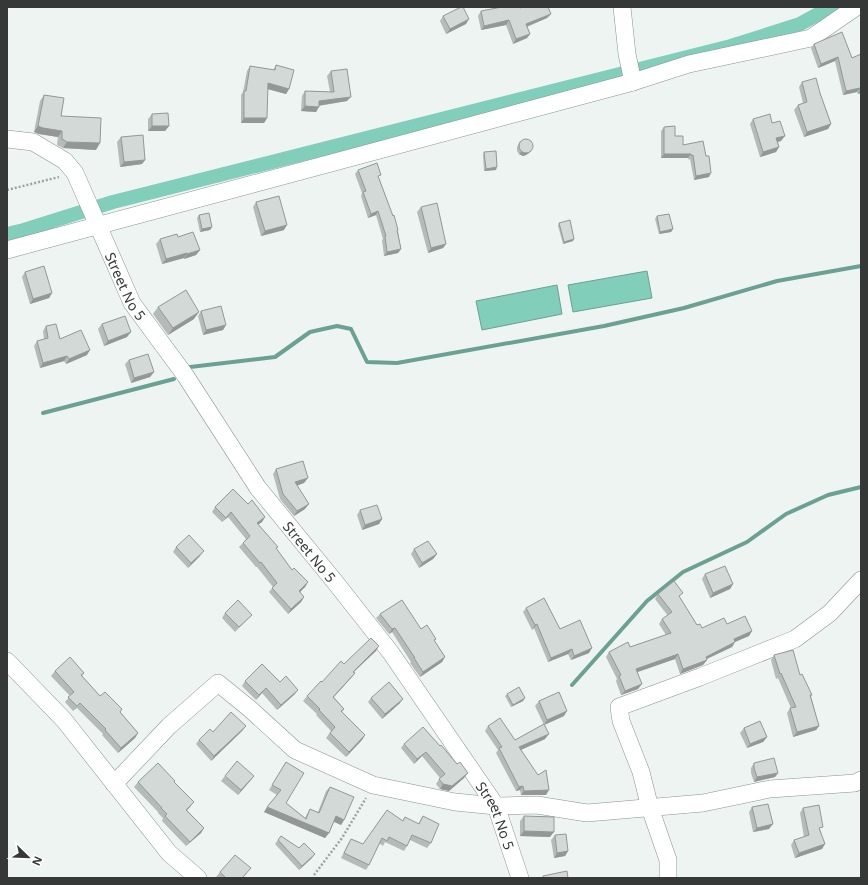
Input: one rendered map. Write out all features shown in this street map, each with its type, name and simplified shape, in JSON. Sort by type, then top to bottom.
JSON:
[{"type":"street","points":[[622,7],[627,54],[632,79]]},
{"type":"street","points":[[7,250],[96,221],[632,79],[689,64],[811,38],[856,7]]},
{"type":"street","points":[[7,139],[33,142],[65,161],[75,173]]},
{"type":"street","name":"Street No 5","points":[[75,173],[132,303],[186,375],[258,488],[391,653],[496,806],[520,878]]},
{"type":"street","points":[[668,878],[668,860],[650,808],[641,772],[621,721],[618,707],[700,677],[795,639],[830,613],[861,580]]},
{"type":"street","points":[[7,661],[64,720],[169,853],[198,878]]},
{"type":"street","points":[[114,784],[169,726],[218,683],[250,709],[295,750],[373,785],[455,802],[496,806],[537,805],[587,813],[703,803],[770,789],[855,783],[861,780]]},
{"type":"path","points":[[7,190],[75,173]]},
{"type":"path","points":[[314,874],[342,838],[373,785]]},
{"type":"shaded area","points":[[647,271],[652,298],[573,312],[568,285]]},
{"type":"shaded area","points":[[557,285],[562,314],[482,330],[476,301]]},
{"type":"building","points":[[463,7],[469,19],[450,29],[443,16]]},
{"type":"building","points":[[502,7],[548,7],[551,14],[526,24],[530,34],[516,39],[509,20],[484,26],[481,11]]},
{"type":"building","points":[[842,32],[852,58],[861,54],[861,90],[860,88],[846,91],[838,57],[821,64],[814,44]]},
{"type":"building","points":[[276,65],[294,70],[289,89],[268,83],[267,118],[244,118],[244,91],[246,91],[250,66],[275,70]]},
{"type":"building","points":[[347,69],[351,97],[319,101],[319,107],[305,106],[305,91],[334,92],[331,71]]},
{"type":"building","points":[[816,78],[831,124],[807,132],[798,105],[807,102],[802,82]]},
{"type":"building","points":[[44,95],[64,98],[61,116],[101,118],[100,143],[67,142],[62,139],[62,131],[38,126]]},
{"type":"building","points":[[168,113],[169,126],[152,126],[152,114]]},
{"type":"building","points":[[770,114],[772,123],[780,121],[785,136],[776,138],[779,147],[763,152],[753,119]]},
{"type":"building","points":[[675,126],[675,136],[683,136],[683,145],[703,141],[706,156],[709,156],[711,173],[696,176],[693,155],[692,156],[691,154],[664,154],[664,127]]},
{"type":"building","points":[[143,135],[145,160],[124,162],[121,137]]},
{"type":"building","points":[[523,139],[529,139],[533,143],[533,149],[529,153],[523,153],[519,149],[519,143]]},
{"type":"building","points":[[496,151],[497,167],[486,169],[484,152]]},
{"type":"building","points":[[377,163],[381,175],[378,176],[393,216],[394,215],[401,249],[387,252],[386,236],[378,211],[371,214],[363,192],[366,191],[358,170]]},
{"type":"building","points":[[279,196],[287,225],[265,231],[256,202]]},
{"type":"building","points":[[437,203],[446,244],[431,248],[421,207]]},
{"type":"building","points":[[209,213],[212,227],[202,229],[199,215]]},
{"type":"building","points":[[669,214],[673,229],[660,232],[657,216]]},
{"type":"building","points":[[570,220],[574,239],[564,242],[559,223]]},
{"type":"building","points":[[193,232],[200,250],[166,259],[160,239],[177,234],[178,237]]},
{"type":"building","points":[[44,266],[52,293],[33,299],[25,272]]},
{"type":"building","points":[[186,290],[199,312],[173,328],[158,307]]},
{"type":"building","points":[[221,306],[226,325],[206,330],[201,311]]},
{"type":"building","points":[[125,316],[131,332],[108,341],[102,324]]},
{"type":"building","points":[[56,324],[60,339],[81,330],[90,350],[69,359],[67,356],[43,363],[37,341],[48,338],[46,326]]},
{"type":"building","points":[[148,354],[154,372],[134,378],[129,360]]},
{"type":"building","points":[[303,461],[308,478],[295,482],[309,504],[297,511],[283,494],[276,469]]},
{"type":"building","points":[[233,489],[248,504],[252,500],[265,517],[257,523],[278,547],[276,548],[292,570],[294,568],[308,582],[299,591],[304,597],[291,609],[272,588],[277,583],[261,562],[260,563],[243,543],[250,536],[231,512],[226,518],[215,507]]},
{"type":"building","points":[[377,505],[382,519],[365,525],[360,510]]},
{"type":"building","points":[[189,535],[204,551],[191,563],[176,547]]},
{"type":"building","points":[[428,541],[437,554],[422,563],[414,549]]},
{"type":"building","points":[[725,566],[733,584],[713,593],[705,574]]},
{"type":"building","points":[[674,581],[683,593],[679,596],[697,625],[700,624],[702,628],[724,618],[727,624],[745,616],[752,631],[734,639],[735,642],[706,657],[707,660],[683,669],[678,654],[636,669],[642,684],[625,691],[619,676],[621,675],[609,652],[628,642],[630,647],[671,633],[662,619],[672,612],[658,594]]},
{"type":"building","points":[[544,598],[560,629],[580,620],[592,648],[574,656],[572,649],[551,658],[537,624],[535,625],[526,608]]},
{"type":"building","points":[[238,600],[252,615],[239,627],[225,613]]},
{"type":"building","points":[[402,600],[421,629],[427,625],[436,639],[434,640],[445,657],[423,672],[395,628],[392,629],[380,614]]},
{"type":"building","points":[[371,638],[379,646],[353,672],[355,673],[333,697],[344,709],[341,711],[365,735],[349,752],[330,733],[335,727],[307,696],[341,661],[344,664]]},
{"type":"building","points":[[793,650],[800,675],[802,674],[812,695],[810,695],[819,726],[797,732],[790,708],[796,707],[781,673],[780,674],[774,655]]},
{"type":"building","points":[[70,657],[84,673],[81,675],[100,696],[105,692],[122,709],[120,712],[138,733],[121,748],[105,730],[106,729],[80,703],[77,706],[68,697],[74,692],[55,671]]},
{"type":"building","points":[[262,664],[280,682],[286,676],[298,690],[281,705],[266,688],[259,695],[245,681]]},
{"type":"building","points":[[389,682],[403,699],[385,714],[371,698]]},
{"type":"building","points":[[519,687],[525,698],[513,705],[507,694]]},
{"type":"building","points":[[559,692],[567,711],[547,720],[539,701]]},
{"type":"building","points":[[231,712],[246,726],[214,756],[199,740],[210,729],[213,732]]},
{"type":"building","points":[[500,718],[515,740],[544,724],[549,734],[519,747],[538,775],[546,770],[549,790],[524,791],[523,786],[519,787],[499,748],[502,747],[488,726]]},
{"type":"building","points":[[760,721],[767,737],[750,744],[744,728]]},
{"type":"building","points":[[423,727],[457,764],[460,762],[468,773],[452,786],[443,784],[439,779],[445,774],[426,752],[417,759],[404,744]]},
{"type":"building","points":[[774,758],[778,773],[757,777],[754,763]]},
{"type":"building","points":[[237,761],[254,776],[241,790],[225,776]]},
{"type":"building","points":[[286,762],[304,773],[286,803],[306,819],[310,809],[319,813],[330,787],[354,797],[344,820],[336,816],[329,833],[267,807],[281,790],[272,785]]},
{"type":"building","points":[[158,763],[194,802],[186,810],[204,828],[190,842],[165,816],[167,814],[138,782]]},
{"type":"building","points":[[768,804],[773,824],[757,828],[752,807]]},
{"type":"building","points":[[819,805],[823,827],[819,828],[825,844],[799,853],[794,840],[809,835],[803,808]]},
{"type":"building","points":[[387,810],[403,821],[405,817],[419,824],[423,816],[439,824],[431,843],[412,835],[407,846],[389,837],[387,841],[382,838],[369,865],[344,853],[351,839],[363,844]]},
{"type":"building","points":[[524,816],[554,817],[554,832],[524,831]]},
{"type":"building","points":[[566,834],[568,851],[557,853],[555,835]]},
{"type":"building","points":[[281,836],[299,848],[304,843],[315,854],[302,866],[278,840]]},
{"type":"building","points":[[235,855],[251,868],[242,878],[226,878],[220,872]]},
{"type":"building","points":[[567,871],[568,878],[543,878],[543,876]]},
{"type":"waterway","points":[[7,234],[113,202],[731,46],[800,24],[831,7]]},
{"type":"waterway","points":[[190,367],[275,357],[310,332],[337,326],[351,329],[367,362],[397,363],[604,326],[684,308],[777,281],[861,266]]},
{"type":"waterway","points":[[43,413],[174,379]]},
{"type":"waterway","points":[[572,685],[647,601],[683,572],[747,542],[786,514],[828,495],[861,487]]}]
